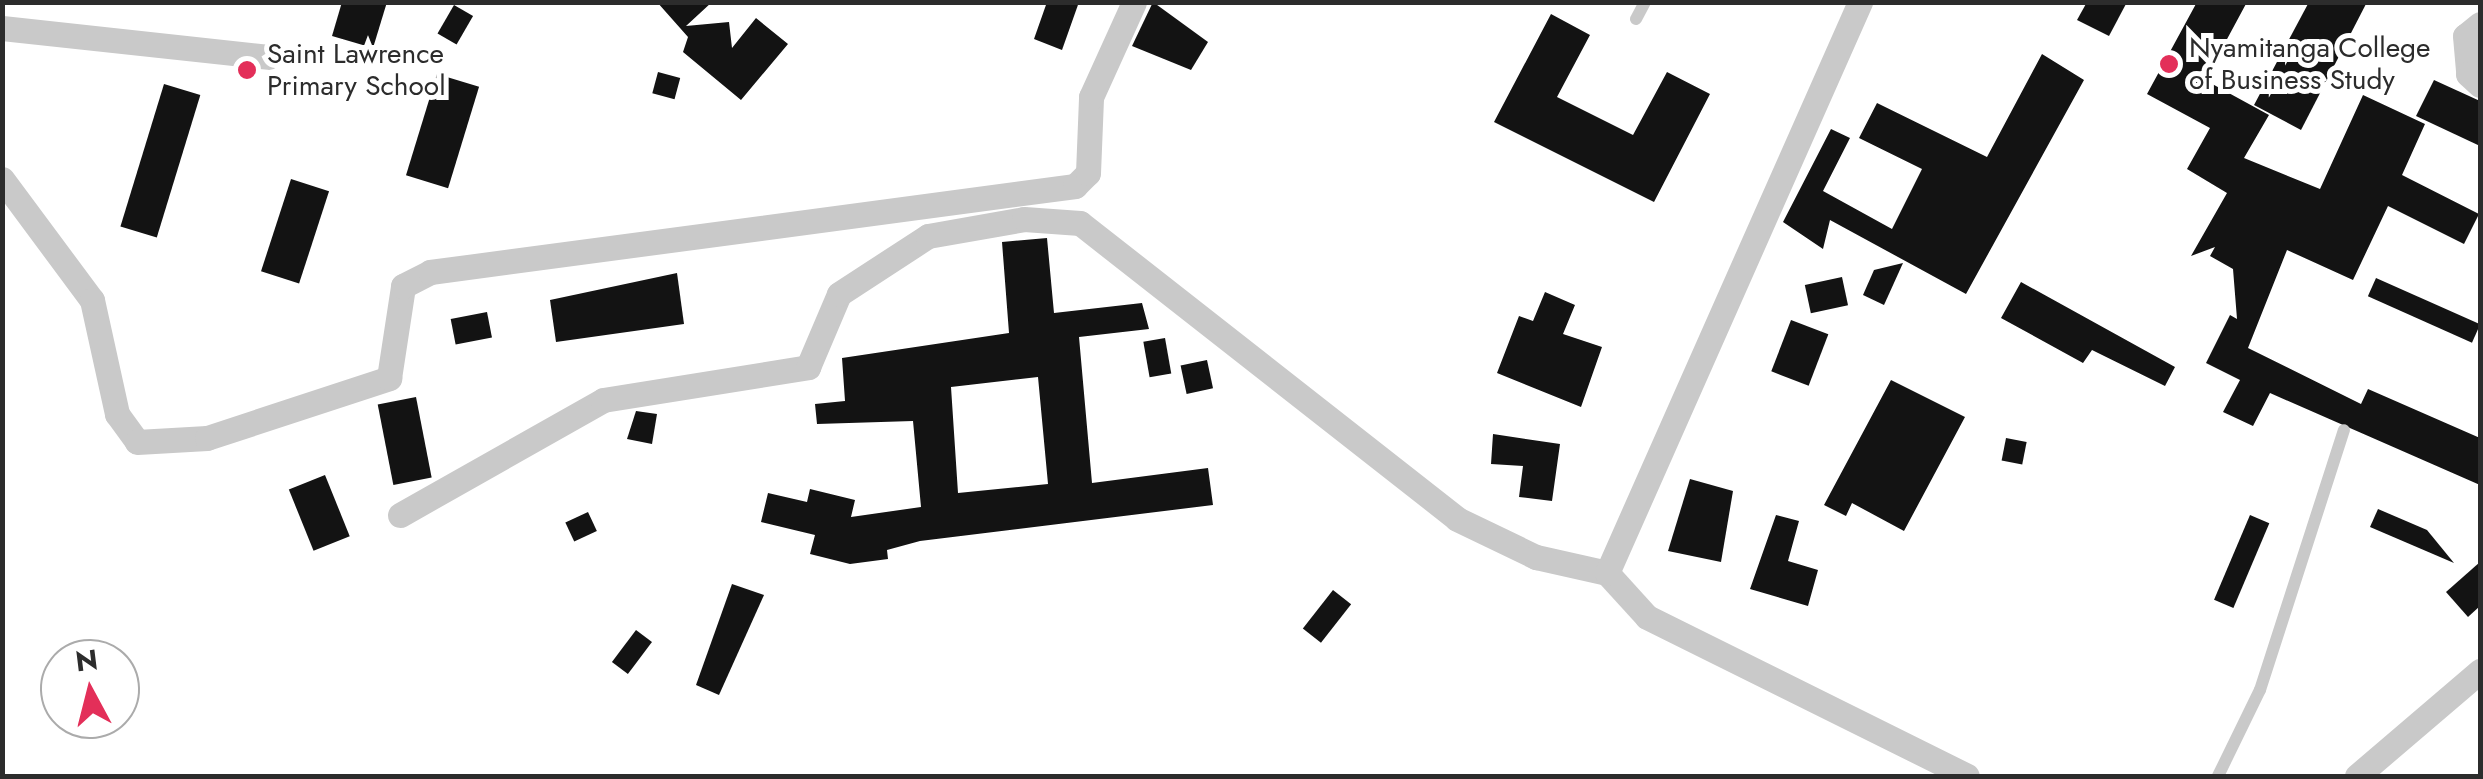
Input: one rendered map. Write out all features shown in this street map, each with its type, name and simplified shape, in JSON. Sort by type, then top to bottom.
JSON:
[{"type":"street","points":[[2,179],[92,300],[117,414],[137,442],[207,438],[389,378],[403,286],[430,272],[1076,186],[1088,173],[1092,98],[1134,2]]},
{"type":"street","points":[[1607,574],[1860,2]]},
{"type":"street","points":[[2480,24],[2465,36],[2468,74],[2480,85]]},
{"type":"street","points":[[2,28],[268,56]]},
{"type":"street","points":[[400,515],[604,400],[808,367],[840,294],[928,236],[1052,219],[1102,233],[1457,519],[1536,556],[1607,574],[1647,618],[1967,776]]},
{"type":"street","points":[[2357,776],[2480,671]]},
{"type":"lane","points":[[1636,19],[1645,2]]},
{"type":"lane","points":[[2218,776],[2260,690],[2344,430]]},
{"type":"building","points":[[342,2],[387,2],[373,48],[332,36]]},
{"type":"building","points":[[657,2],[712,2],[686,26],[729,22],[732,48],[756,18],[788,44],[741,100],[683,52],[688,37]]},
{"type":"building","points":[[1047,2],[1079,2],[1062,50],[1034,39]]},
{"type":"building","points":[[1153,2],[1208,42],[1191,70],[1132,46]]},
{"type":"building","points":[[2087,2],[2127,2],[2109,36],[2077,20]]},
{"type":"building","points":[[2197,2],[2247,2],[2205,80],[2269,115],[2244,158],[2320,189],[2363,95],[2425,124],[2402,175],[2479,214],[2464,244],[2388,206],[2353,280],[2287,250],[2248,348],[2361,404],[2368,389],[2480,438],[2480,485],[2270,393],[2253,426],[2223,412],[2240,380],[2206,363],[2230,315],[2237,319],[2233,269],[2210,256],[2215,247],[2191,256],[2227,193],[2187,169],[2210,128],[2147,94]]},
{"type":"building","points":[[2309,2],[2367,2],[2301,130],[2254,105]]},
{"type":"building","points":[[454,5],[473,16],[457,45],[438,34]]},
{"type":"building","points":[[1551,14],[1590,35],[1557,97],[1633,135],[1667,72],[1710,94],[1654,202],[1494,122]]},
{"type":"building","points":[[2042,54],[2084,80],[1966,294],[1830,220],[1823,249],[1783,222],[1831,129],[1850,138],[1823,191],[1892,229],[1922,169],[1859,138],[1877,103],[1987,157]]},
{"type":"building","points":[[658,72],[680,78],[675,99],[652,93]]},
{"type":"building","points":[[437,74],[479,87],[448,188],[406,175]]},
{"type":"building","points":[[2434,80],[2480,101],[2480,146],[2416,116]]},
{"type":"building","points":[[164,84],[200,95],[157,238],[120,226]]},
{"type":"building","points":[[291,179],[329,191],[299,284],[261,271]]},
{"type":"building","points":[[1047,238],[1054,313],[1142,303],[1149,329],[1079,337],[1092,483],[1208,468],[1213,505],[920,541],[887,550],[888,559],[850,564],[810,554],[815,535],[761,522],[768,493],[807,502],[810,489],[855,500],[851,517],[921,507],[913,421],[817,424],[815,404],[845,401],[842,358],[1009,333],[1002,242]],"holes":[[[1038,377],[1048,484],[958,493],[951,387]]]},
{"type":"building","points":[[1903,263],[1884,305],[1863,295],[1874,270]]},
{"type":"building","points":[[677,273],[684,324],[556,342],[550,300]]},
{"type":"building","points":[[1842,277],[1848,305],[1811,313],[1805,285]]},
{"type":"building","points":[[2376,278],[2480,324],[2472,343],[2368,296]]},
{"type":"building","points":[[2021,282],[2175,367],[2165,386],[2092,350],[2083,363],[2001,318]]},
{"type":"building","points":[[1545,292],[1575,305],[1563,334],[1602,347],[1581,407],[1497,373],[1519,316],[1533,321]]},
{"type":"building","points":[[487,312],[492,338],[456,345],[451,319]]},
{"type":"building","points":[[1791,320],[1828,334],[1809,386],[1771,371]]},
{"type":"building","points":[[1165,338],[1171,373],[1150,377],[1143,342]]},
{"type":"building","points":[[1207,360],[1213,388],[1187,394],[1181,366]]},
{"type":"building","points":[[1891,380],[1965,417],[1904,531],[1852,503],[1846,516],[1824,505]]},
{"type":"building","points":[[416,397],[432,477],[393,485],[378,404]]},
{"type":"building","points":[[636,411],[657,414],[652,444],[627,439]]},
{"type":"building","points":[[1493,434],[1560,444],[1552,501],[1519,497],[1523,466],[1491,464]]},
{"type":"building","points":[[2006,438],[2027,442],[2022,465],[2002,461]]},
{"type":"building","points":[[325,475],[350,536],[314,551],[289,490]]},
{"type":"building","points":[[1690,479],[1733,491],[1721,562],[1668,551]]},
{"type":"building","points":[[2378,509],[2427,530],[2454,563],[2370,527]]},
{"type":"building","points":[[588,512],[597,531],[574,542],[565,523]]},
{"type":"building","points":[[1776,515],[1799,521],[1788,561],[1818,570],[1808,606],[1750,589]]},
{"type":"building","points":[[2250,515],[2269,523],[2233,608],[2214,600]]},
{"type":"building","points":[[2480,562],[2480,606],[2468,617],[2446,592]]},
{"type":"building","points":[[732,584],[764,595],[719,695],[696,685]]},
{"type":"building","points":[[1333,590],[1351,604],[1321,643],[1303,629]]},
{"type":"building","points":[[636,630],[652,642],[628,674],[612,662]]},
{"type":"place","name":"Nyamitanga College of Business Study","points":[[2169,64]]},
{"type":"place","name":"Saint Lawrence Primary School","points":[[247,70]]}]
